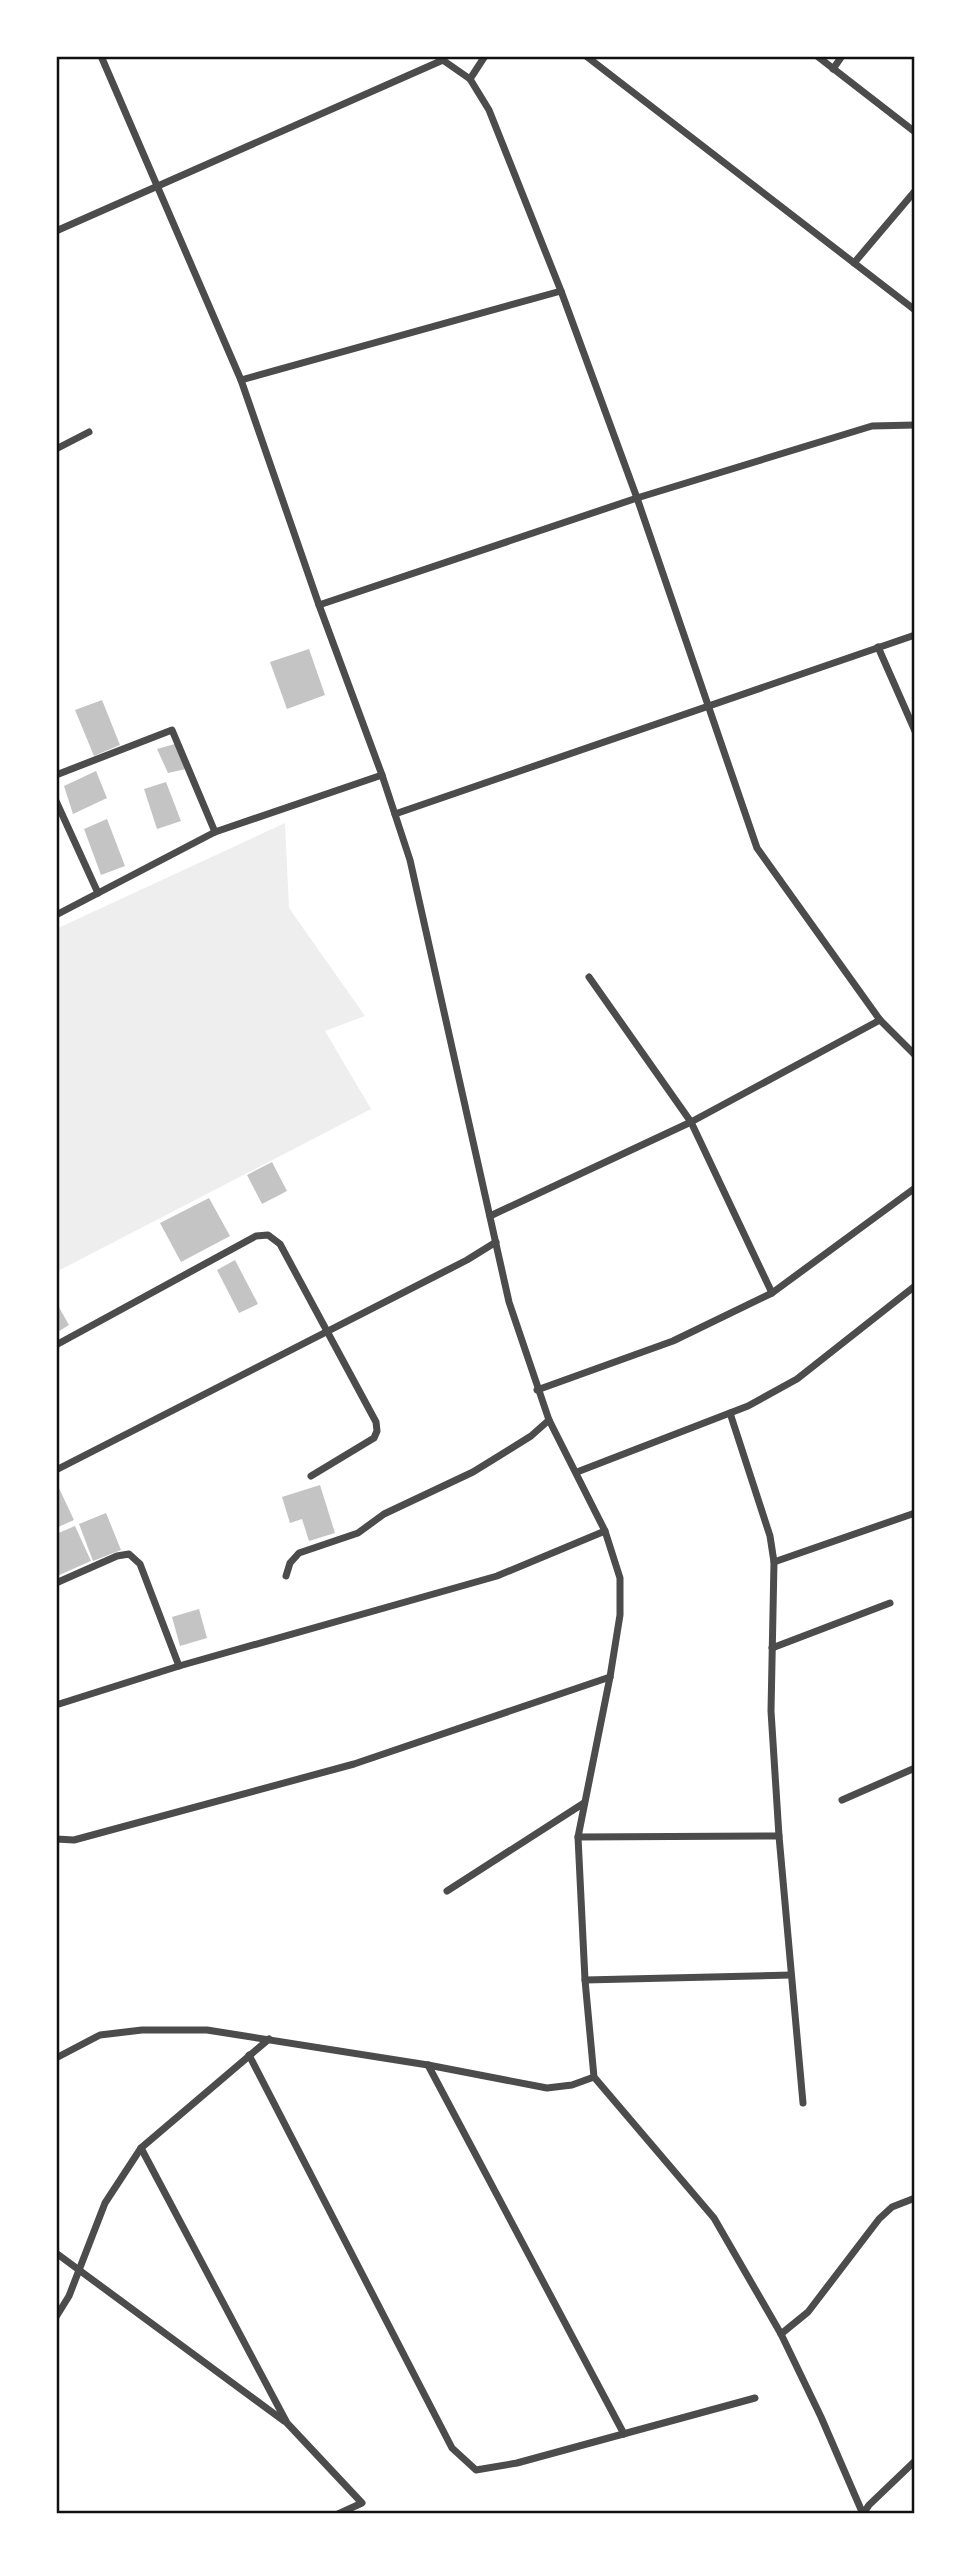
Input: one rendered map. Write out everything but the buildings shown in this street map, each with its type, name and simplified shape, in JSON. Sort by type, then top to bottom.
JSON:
[{"type":"street","points":[[101,56],[241,380],[319,605],[382,775],[410,860],[509,1302],[549,1420],[605,1531],[620,1578],[620,1615],[610,1678],[578,1837],[585,1980],[594,2077],[713,2218],[782,2334],[863,2514]]},
{"type":"street","points":[[470,79],[485,56]]},
{"type":"street","points":[[586,56],[915,310]]},
{"type":"street","points":[[817,56],[915,132]]},
{"type":"street","points":[[833,69],[842,56]]},
{"type":"street","points":[[56,231],[440,58],[470,79],[489,110],[561,291],[638,498],[757,848],[880,1020],[915,1055]]},
{"type":"street","points":[[854,263],[915,191]]},
{"type":"street","points":[[241,380],[561,291]]},
{"type":"street","points":[[319,605],[638,498],[872,426],[915,425]]},
{"type":"street","points":[[56,449],[89,432]]},
{"type":"street","points":[[395,814],[915,635]]},
{"type":"street","points":[[877,647],[915,731]]},
{"type":"street","points":[[56,775],[172,730],[215,832]]},
{"type":"street","points":[[56,915],[215,832],[382,775]]},
{"type":"street","points":[[56,801],[98,893]]},
{"type":"street","points":[[589,977],[691,1122],[772,1293]]},
{"type":"street","points":[[490,1216],[691,1122],[880,1020]]},
{"type":"street","points":[[537,1390],[673,1341],[772,1293],[915,1188]]},
{"type":"street","points":[[56,1345],[256,1236],[268,1234],[280,1244],[376,1422],[377,1431],[374,1438],[311,1476]]},
{"type":"street","points":[[56,1470],[467,1260],[496,1242]]},
{"type":"street","points":[[577,1472],[748,1406],[797,1379],[915,1286]]},
{"type":"street","points":[[730,1413],[768,1526],[774,1562],[771,1711],[779,1836],[803,2103]]},
{"type":"street","points":[[286,1576],[290,1563],[299,1553],[358,1533],[383,1514],[474,1472],[520,1444],[549,1420]]},
{"type":"street","points":[[774,1562],[915,1513]]},
{"type":"street","points":[[56,1705],[179,1666],[497,1576],[605,1531]]},
{"type":"street","points":[[56,1583],[117,1556],[129,1554],[141,1564],[179,1666]]},
{"type":"street","points":[[772,1648],[890,1603]]},
{"type":"street","points":[[56,1839],[74,1840],[354,1764],[610,1678]]},
{"type":"street","points":[[842,1800],[915,1768]]},
{"type":"street","points":[[447,1891],[584,1803]]},
{"type":"street","points":[[578,1837],[779,1836]]},
{"type":"street","points":[[585,1980],[791,1975]]},
{"type":"street","points":[[56,2058],[100,2035],[142,2030],[207,2030],[428,2065],[547,2088],[572,2085],[594,2077]]},
{"type":"street","points":[[56,2317],[69,2295],[104,2203],[141,2148],[269,2039]]},
{"type":"street","points":[[249,2054],[452,2448],[476,2470],[517,2463],[755,2398]]},
{"type":"street","points":[[428,2065],[624,2434]]},
{"type":"street","points":[[141,2148],[288,2423]]},
{"type":"street","points":[[782,2334],[808,2312],[879,2219],[892,2207],[911,2201],[915,2210]]},
{"type":"street","points":[[56,2253],[288,2423],[362,2503],[338,2514]]},
{"type":"street","points":[[863,2514],[915,2461]]},
{"type":"shaded area","points":[[285,823],[289,908],[365,1016],[325,1031],[371,1109],[56,1272],[56,929]]}]
